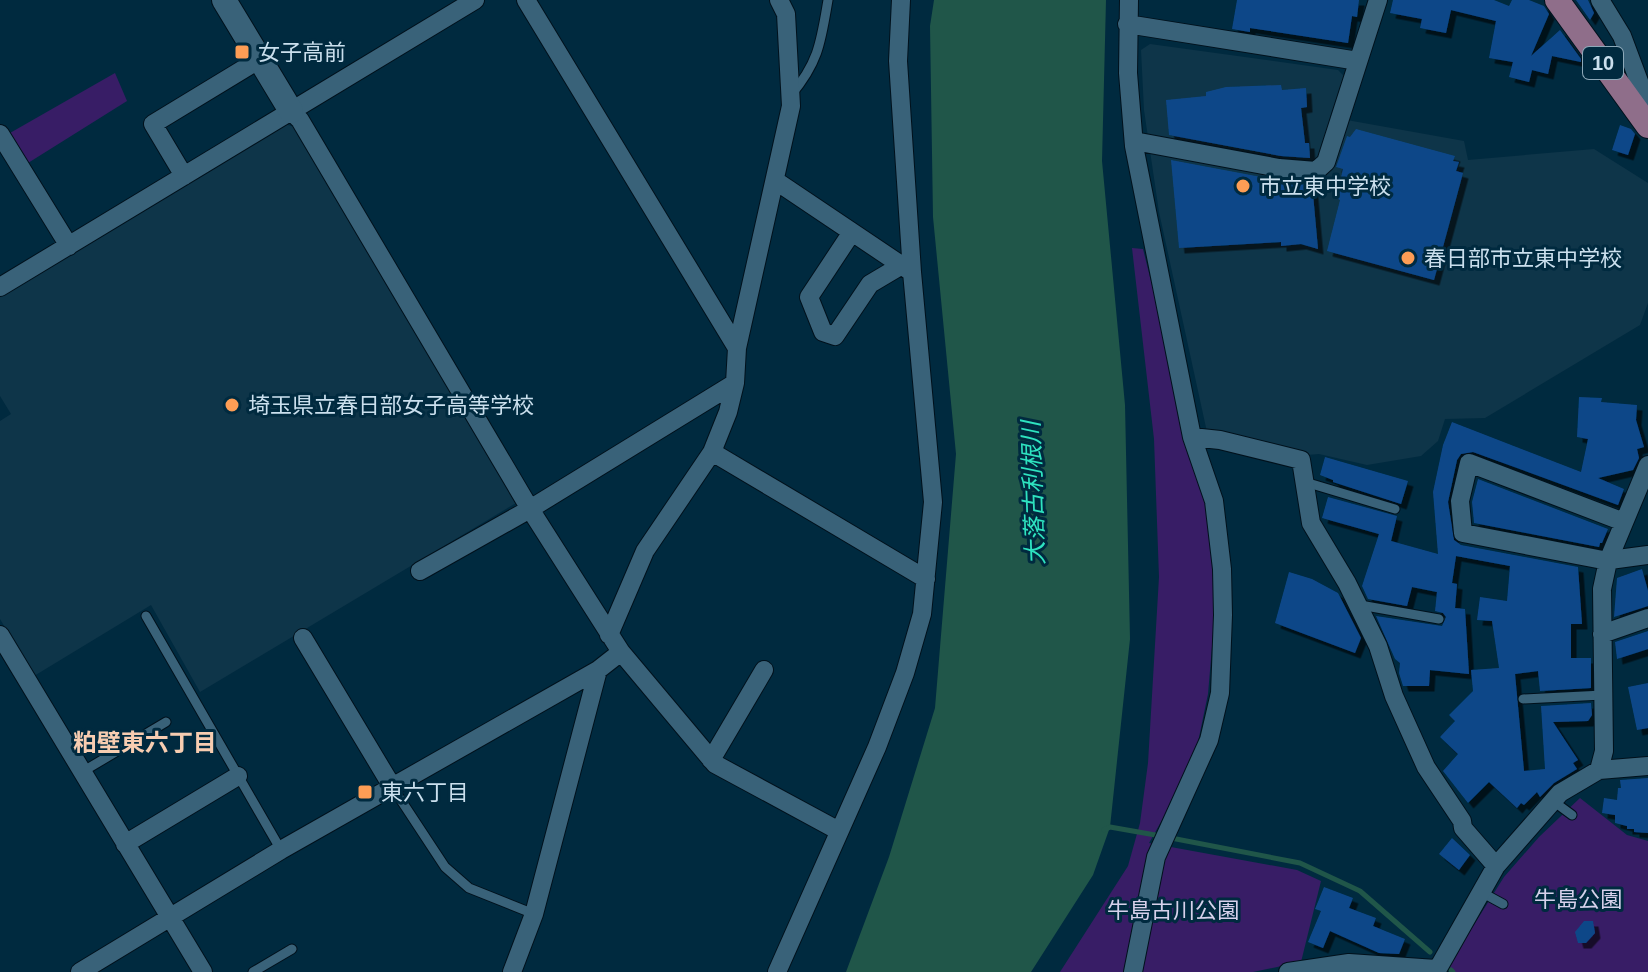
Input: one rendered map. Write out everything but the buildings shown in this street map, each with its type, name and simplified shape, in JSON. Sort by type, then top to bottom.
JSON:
[{"type":"main road","name":"10","points":[[1557,0],[1648,125]]},
{"type":"street","points":[[224,0],[291,111],[300,120],[530,509],[621,652],[711,760],[839,831]]},
{"type":"street","points":[[0,287],[475,0]]},
{"type":"street","points":[[526,0],[737,348]]},
{"type":"street","points":[[609,635],[645,551],[712,452],[728,412],[735,383],[737,348],[791,106],[786,14],[779,0]]},
{"type":"street","points":[[777,972],[877,747],[905,673],[922,614],[933,502],[907,269],[898,61],[901,0]]},
{"type":"street","points":[[1129,0],[1127,24],[1134,141],[1192,437],[1211,485],[1222,569],[1220,693],[1209,740],[1166,836],[1149,884],[1133,972]]},
{"type":"street","points":[[1134,141],[1279,168],[1316,171],[1326,162],[1378,0]]},
{"type":"street","points":[[1600,0],[1622,36],[1640,84],[1648,125]]},
{"type":"street","points":[[1127,24],[1358,61]]},
{"type":"street","points":[[184,176],[153,124],[260,59]]},
{"type":"street","points":[[0,134],[69,246]]},
{"type":"street","points":[[776,181],[907,269]]},
{"type":"street","points":[[852,232],[809,297],[823,332],[835,336],[870,284],[907,269]]},
{"type":"street","points":[[420,571],[530,509],[735,383]]},
{"type":"street","points":[[1192,437],[1220,440],[1301,460],[1311,523],[1378,646],[1394,696],[1426,767],[1462,821],[1463,828],[1496,866]]},
{"type":"street","points":[[712,452],[926,579]]},
{"type":"street","points":[[1624,522],[1469,463],[1460,501],[1463,533],[1609,560],[1648,555]]},
{"type":"street","points":[[1599,770],[1604,751],[1602,589],[1609,560],[1648,465]]},
{"type":"street","points":[[1602,634],[1648,618]]},
{"type":"street","points":[[0,635],[203,972]]},
{"type":"street","points":[[303,638],[393,788]]},
{"type":"street","points":[[80,972],[281,850],[598,670],[621,652]]},
{"type":"street","points":[[515,971],[534,914],[598,670]]},
{"type":"street","points":[[711,760],[764,670]]},
{"type":"street","points":[[1288,972],[1349,963],[1436,970],[1496,866],[1560,793],[1599,770],[1648,766]]},
{"type":"street","points":[[125,844],[238,776]]},
{"type":"lane","points":[[790,96],[806,78],[819,52],[828,0]]},
{"type":"lane","points":[[1305,482],[1395,509]]},
{"type":"lane","points":[[1357,605],[1439,619]]},
{"type":"lane","points":[[146,616],[281,850]]},
{"type":"lane","points":[[1523,699],[1603,695]]},
{"type":"lane","points":[[82,772],[166,722]]},
{"type":"lane","points":[[393,788],[445,867],[469,888],[534,914]]},
{"type":"lane","points":[[1553,801],[1572,815]]},
{"type":"lane","points":[[1481,892],[1503,904]]},
{"type":"lane","points":[[253,972],[292,949]]},
{"type":"shaded area","name":"春日部市立東中学校","points":[[1150,44],[1338,70],[1344,76],[1330,117],[1464,141],[1468,160],[1594,149],[1648,183],[1648,303],[1640,325],[1485,418],[1445,419],[1438,441],[1421,456],[1367,465],[1207,432],[1159,212],[1144,110],[1141,50]]},
{"type":"shaded area","name":"埼玉県立春日部女子高等学校","points":[[285,124],[294,127],[516,503],[200,692],[151,605],[34,676],[0,619],[0,421],[11,414],[0,396],[0,295]]},
{"type":"green space","points":[[115,73],[127,101],[28,163],[10,133]]},
{"type":"green space","name":"牛島古川公園","points":[[1132,248],[1143,249],[1204,495],[1214,559],[1214,623],[1208,694],[1198,742],[1170,806],[1149,843],[1297,870],[1321,881],[1301,962],[1253,972],[1060,972],[1128,866],[1140,823],[1148,763],[1159,577],[1154,439]]},
{"type":"green space","name":"牛島公園","points":[[1580,798],[1627,835],[1648,841],[1648,972],[1451,972],[1448,966],[1504,877],[1539,837]]},
{"type":"water","name":"大落古利根川","points":[[934,0],[1106,0],[1102,161],[1125,405],[1130,639],[1110,827],[1093,875],[1031,972],[846,972],[889,857],[935,708],[956,454],[933,217],[930,26]]},
{"type":"waterway","points":[[1104,830],[1110,827],[1161,836]]},
{"type":"waterway","points":[[1171,838],[1300,863],[1360,891],[1430,952]]},
{"type":"place","name":"女子高前","points":[[242,52]]},
{"type":"place","name":"市立東中学校","points":[[1243,186]]},
{"type":"place","name":"春日部市立東中学校","points":[[1408,258]]},
{"type":"place","name":"埼玉県立春日部女子高等学校","points":[[232,405]]},
{"type":"place","name":"東六丁目","points":[[365,792]]},
{"type":"district","name":"粕壁東六丁目","points":[[145,742]]}]
